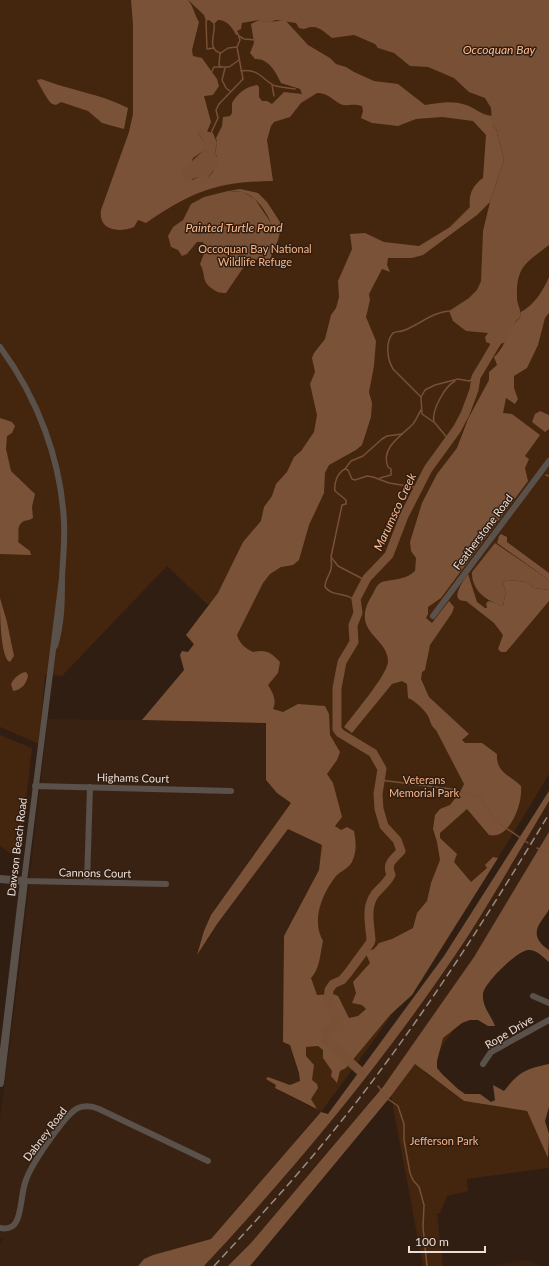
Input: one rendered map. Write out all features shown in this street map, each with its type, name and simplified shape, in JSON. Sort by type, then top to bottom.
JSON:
[{"type":"street","name":"Dawson Beach Road","points":[[0,347],[18,373],[35,404],[50,446],[62,498],[64,541],[61,625],[51,661],[0,1083]]},
{"type":"street","name":"Featherstone Road","points":[[433,616],[549,461]]},
{"type":"street","name":"Highams Court","points":[[36,786],[231,791]]},
{"type":"street","points":[[87,882],[90,787]]},
{"type":"street","points":[[0,879],[24,881]]},
{"type":"street","name":"Cannons Court","points":[[24,881],[166,884]]},
{"type":"street","points":[[533,996],[549,1003]]},
{"type":"street","name":"Rope Drive","points":[[483,1064],[492,1052],[549,1020]]},
{"type":"street","name":"Dabney Road","points":[[0,1228],[10,1228],[16,1222],[23,1189],[33,1165],[70,1115],[80,1107],[89,1106],[100,1109],[208,1161]]},
{"type":"shaded area","points":[[131,0],[188,0],[192,5],[199,22],[192,50],[193,56],[202,58],[217,79],[219,86],[213,95],[204,96],[211,122],[207,132],[198,133],[203,141],[203,151],[193,158],[191,164],[188,165],[192,180],[199,177],[208,177],[213,172],[217,156],[215,154],[217,143],[216,138],[222,126],[223,117],[230,116],[232,113],[232,103],[242,91],[257,85],[259,87],[259,97],[262,101],[267,101],[272,104],[284,92],[302,94],[300,89],[281,83],[277,74],[268,63],[260,59],[255,59],[250,53],[254,43],[251,24],[259,20],[266,22],[286,21],[308,45],[330,58],[336,64],[346,67],[374,81],[398,84],[425,105],[446,102],[461,103],[492,116],[492,125],[496,129],[504,160],[490,202],[477,215],[423,255],[412,258],[388,258],[387,265],[390,272],[382,269],[369,294],[370,300],[366,317],[376,341],[374,366],[369,392],[372,403],[371,417],[362,445],[329,465],[325,473],[324,493],[309,525],[299,560],[293,565],[281,567],[270,574],[263,583],[237,635],[241,643],[248,649],[253,652],[268,652],[280,662],[278,673],[268,685],[273,694],[273,709],[283,712],[298,704],[325,706],[329,714],[330,735],[340,752],[337,760],[327,774],[333,783],[342,817],[335,826],[341,830],[347,827],[354,831],[356,846],[352,862],[336,876],[331,883],[326,891],[320,907],[318,925],[323,941],[318,966],[311,978],[317,995],[333,994],[338,996],[349,1018],[358,1016],[366,1009],[362,1005],[352,1003],[356,993],[353,982],[370,963],[365,952],[374,949],[379,943],[392,939],[413,928],[417,913],[427,901],[431,883],[440,860],[433,829],[435,815],[440,809],[450,805],[464,784],[428,716],[414,701],[408,698],[407,684],[402,681],[392,684],[352,733],[344,727],[376,685],[388,662],[387,654],[383,646],[367,627],[365,619],[366,609],[379,584],[385,581],[405,577],[415,571],[416,558],[411,551],[410,542],[422,503],[437,474],[457,448],[468,419],[489,380],[489,372],[497,365],[494,357],[503,346],[514,325],[521,316],[521,312],[538,297],[549,277],[549,313],[545,318],[538,345],[527,368],[514,376],[514,388],[518,399],[515,404],[506,398],[503,413],[512,414],[540,435],[525,456],[529,459],[525,468],[528,481],[441,598],[428,607],[428,614],[426,618],[432,623],[449,601],[454,607],[452,613],[430,645],[425,670],[422,672],[421,679],[429,697],[469,734],[462,740],[465,743],[482,743],[497,754],[497,760],[501,770],[521,786],[520,802],[514,819],[509,826],[503,832],[496,835],[489,835],[467,809],[440,833],[440,838],[457,854],[454,862],[471,882],[487,868],[485,865],[493,857],[498,858],[412,995],[390,1015],[346,1068],[340,1071],[337,1083],[331,1076],[332,1071],[323,1058],[323,1050],[318,1046],[306,1047],[306,1056],[314,1065],[312,1080],[317,1084],[318,1088],[311,1099],[317,1109],[275,1088],[276,1085],[266,1079],[268,1077],[290,1085],[300,1081],[290,1045],[283,1042],[284,936],[319,870],[322,845],[288,829],[217,924],[197,955],[204,931],[211,915],[291,803],[277,793],[266,780],[266,723],[142,720],[184,670],[180,655],[182,651],[188,652],[194,644],[186,635],[218,593],[243,542],[261,521],[264,507],[272,496],[276,484],[287,472],[294,457],[301,451],[314,432],[317,415],[310,384],[315,372],[312,358],[325,339],[331,315],[336,308],[339,297],[338,281],[352,249],[350,234],[365,233],[384,242],[419,246],[450,227],[470,207],[472,191],[476,184],[483,178],[486,135],[473,121],[442,117],[416,119],[398,126],[372,123],[361,118],[363,111],[362,106],[343,105],[324,94],[317,93],[301,103],[290,117],[274,122],[271,126],[267,140],[273,181],[236,183],[206,190],[178,203],[146,223],[138,220],[134,227],[128,229],[111,229],[103,222],[101,210],[129,132],[133,114],[133,25]]},
{"type":"shaded area","points":[[41,79],[107,99],[128,108],[124,129],[102,123],[88,111],[61,102],[56,105],[51,103],[37,80]]},
{"type":"shaded area","points":[[240,189],[258,193],[267,202],[280,222],[278,240],[270,259],[267,261],[260,258],[273,229],[263,208],[256,200],[242,192],[228,191]]},
{"type":"shaded area","points":[[540,411],[549,415],[549,429],[545,432],[532,422],[535,414]]},
{"type":"shaded area","points":[[0,418],[12,422],[15,426],[12,433],[7,436],[6,449],[11,471],[35,494],[32,507],[33,518],[21,523],[18,531],[18,542],[30,551],[31,555],[0,554]]},
{"type":"shaded area","points":[[501,534],[507,537],[507,542],[549,573],[549,582],[545,577],[497,543]]},
{"type":"shaded area","points":[[468,574],[477,602],[485,608],[487,608],[486,603],[489,601],[503,606],[506,592],[503,583],[507,580],[527,582],[534,588],[549,590],[549,601],[506,652],[501,652],[498,649],[503,635],[494,623],[466,601],[458,598],[458,590]]},
{"type":"shaded area","points":[[0,598],[14,656],[10,662],[4,653],[2,644]]},
{"type":"shaded area","points":[[26,672],[28,675],[25,683],[21,688],[13,691],[11,684],[19,675]]},
{"type":"shaded area","points":[[48,719],[266,722],[266,780],[277,793],[291,803],[322,845],[319,870],[284,936],[290,1045],[299,1073],[300,1082],[290,1085],[268,1077],[277,1085],[275,1088],[321,1112],[211,1239],[153,1255],[144,1259],[138,1266],[0,1266],[0,1245],[3,1238],[0,1238],[0,1119],[17,989]]},
{"type":"shaded area","points":[[549,791],[549,801],[468,936],[438,980],[376,1065],[275,1188],[204,1266],[138,1266],[144,1259],[153,1255],[211,1239],[321,1112],[328,1114],[444,956]]},
{"type":"shaded area","points":[[549,801],[549,844],[407,1057],[306,1182],[232,1266],[204,1266],[232,1235],[382,1057],[468,936]]},
{"type":"shaded area","points":[[549,832],[549,909],[537,929],[537,937],[541,944],[549,950],[549,962],[531,950],[523,952],[509,961],[489,983],[483,994],[485,1007],[495,1026],[488,1026],[478,1020],[470,1020],[462,1023],[443,1038],[437,1061],[437,1068],[458,1089],[465,1094],[480,1094],[491,1102],[495,1100],[493,1085],[504,1091],[514,1079],[523,1072],[549,1064],[549,1107],[545,1121],[549,1134],[548,1158],[527,1111],[464,1101],[415,1064],[391,1096],[250,1266],[228,1266],[251,1243],[383,1087],[474,957]]},
{"type":"shaded area","points":[[527,1260],[541,1266],[487,1266]]},
{"type":"green space","name":"Occoquan Bay National Wildlife Refuge","points":[[0,0],[549,0],[549,277],[521,342],[549,279],[549,774],[496,861],[440,946],[382,1029],[321,1112],[301,1101],[299,1073],[290,1045],[283,1042],[284,936],[319,870],[329,724],[142,720],[202,653],[190,641],[219,611],[210,603],[208,605],[167,566],[62,676],[45,675],[39,744],[0,727]],"holes":[[[468,419],[474,419],[461,437]]]},
{"type":"green space","points":[[0,735],[32,748],[20,853],[12,855],[0,846]]},
{"type":"green space","name":"Jefferson Park","points":[[485,986],[424,1072],[464,1101],[527,1111],[548,1158],[549,1168],[467,1179],[468,1191],[447,1196],[440,1213],[437,1213],[443,1266],[423,1266],[391,1096],[415,1064]]},
{"type":"water","name":"Occoquan Bay","points":[[188,0],[549,0],[549,245],[534,256],[524,266],[521,272],[518,279],[517,298],[521,316],[516,321],[506,342],[495,346],[486,342],[485,337],[488,333],[466,331],[453,321],[449,311],[469,298],[477,290],[481,281],[483,231],[490,202],[504,160],[496,129],[492,125],[491,108],[485,98],[469,92],[454,78],[428,67],[410,66],[394,53],[378,48],[375,44],[354,35],[332,38],[323,30],[316,27],[304,29],[299,28],[296,23],[276,20],[267,23],[259,20],[242,23],[241,29],[237,31],[239,34],[236,35],[231,27],[224,21],[218,20],[214,24],[209,20],[206,21],[204,15]]},
{"type":"water","points":[[201,130],[213,133],[217,143],[215,153],[218,159],[218,165],[208,177],[199,177],[186,181],[182,176],[183,170],[203,151],[203,141],[198,133]]},
{"type":"water","name":"Painted Turtle Pond","points":[[228,191],[243,192],[255,199],[271,223],[273,233],[260,258],[245,265],[226,293],[223,293],[211,288],[205,280],[200,264],[205,251],[203,242],[197,242],[187,254],[182,256],[178,250],[171,247],[168,236],[173,227],[183,220],[191,204],[204,197]]},
{"type":"water","points":[[495,543],[545,577],[549,582],[549,590],[534,588],[527,582],[507,580],[503,583],[506,592],[503,606],[492,602],[482,595],[474,585],[472,572]]},
{"type":"waterway","points":[[206,21],[207,49],[214,48]]},
{"type":"waterway","points":[[214,24],[213,45],[216,51],[221,53],[228,48],[237,47]]},
{"type":"waterway","points":[[211,133],[218,118],[216,110],[219,104],[243,79],[237,47],[240,40],[238,34]]},
{"type":"waterway","points":[[239,36],[244,39],[257,40]]},
{"type":"waterway","points":[[220,53],[219,65],[221,67]]},
{"type":"waterway","points":[[211,73],[214,67],[229,67],[239,60]]},
{"type":"waterway","points":[[225,68],[222,80],[226,88],[230,91]]},
{"type":"waterway","points":[[241,71],[257,73],[276,86],[295,89]]},
{"type":"waterway","points":[[272,85],[274,96]]},
{"type":"waterway","points":[[449,311],[432,316],[411,328],[393,333],[390,337],[388,351],[389,360],[393,369],[421,397],[422,414],[435,423],[449,440]]},
{"type":"waterway","name":"Marumsco Creek","points":[[361,1072],[326,1040],[326,1032],[332,1027],[337,1017],[328,1001],[329,990],[333,984],[342,980],[370,943],[369,910],[372,899],[391,875],[389,867],[393,859],[401,851],[397,840],[384,826],[379,809],[378,794],[382,769],[373,753],[340,733],[337,729],[337,688],[342,662],[354,642],[353,625],[358,613],[356,599],[367,578],[389,555],[404,516],[428,469],[457,429],[465,414],[474,390],[476,377],[501,335]]},
{"type":"waterway","points":[[421,397],[425,390],[435,385],[458,379],[469,381],[476,377]]},
{"type":"waterway","points":[[434,422],[435,412],[443,393],[455,381]]},
{"type":"waterway","points":[[380,478],[391,475],[391,469],[388,467],[386,460],[389,448],[413,424],[421,410]]},
{"type":"waterway","points":[[345,469],[351,461],[363,456],[382,439],[387,436],[402,434]]},
{"type":"waterway","points":[[362,585],[363,581],[361,578],[338,566],[331,557],[342,505],[346,504],[346,500],[335,491],[338,476],[345,469],[348,470],[352,479],[355,480],[367,476],[389,483],[414,487],[419,486]]},
{"type":"waterway","points":[[331,559],[332,564],[325,587],[332,592],[350,597],[356,603]]},
{"type":"waterway","points":[[380,780],[451,789],[479,796],[497,822],[528,843]]},
{"type":"waterway","points":[[537,848],[549,853]]},
{"type":"waterway","name":"Marumsco Creek","points":[[378,1086],[388,1099],[398,1106],[404,1124],[404,1140],[410,1173],[413,1180],[419,1187],[424,1205],[423,1227],[427,1266]]},
{"type":"railway","points":[[214,1266],[271,1204],[312,1156],[387,1062],[416,1022],[471,940],[549,814]]},
{"type":"park label","name":"Veterans Memorial Park","points":[[424,786]]}]
